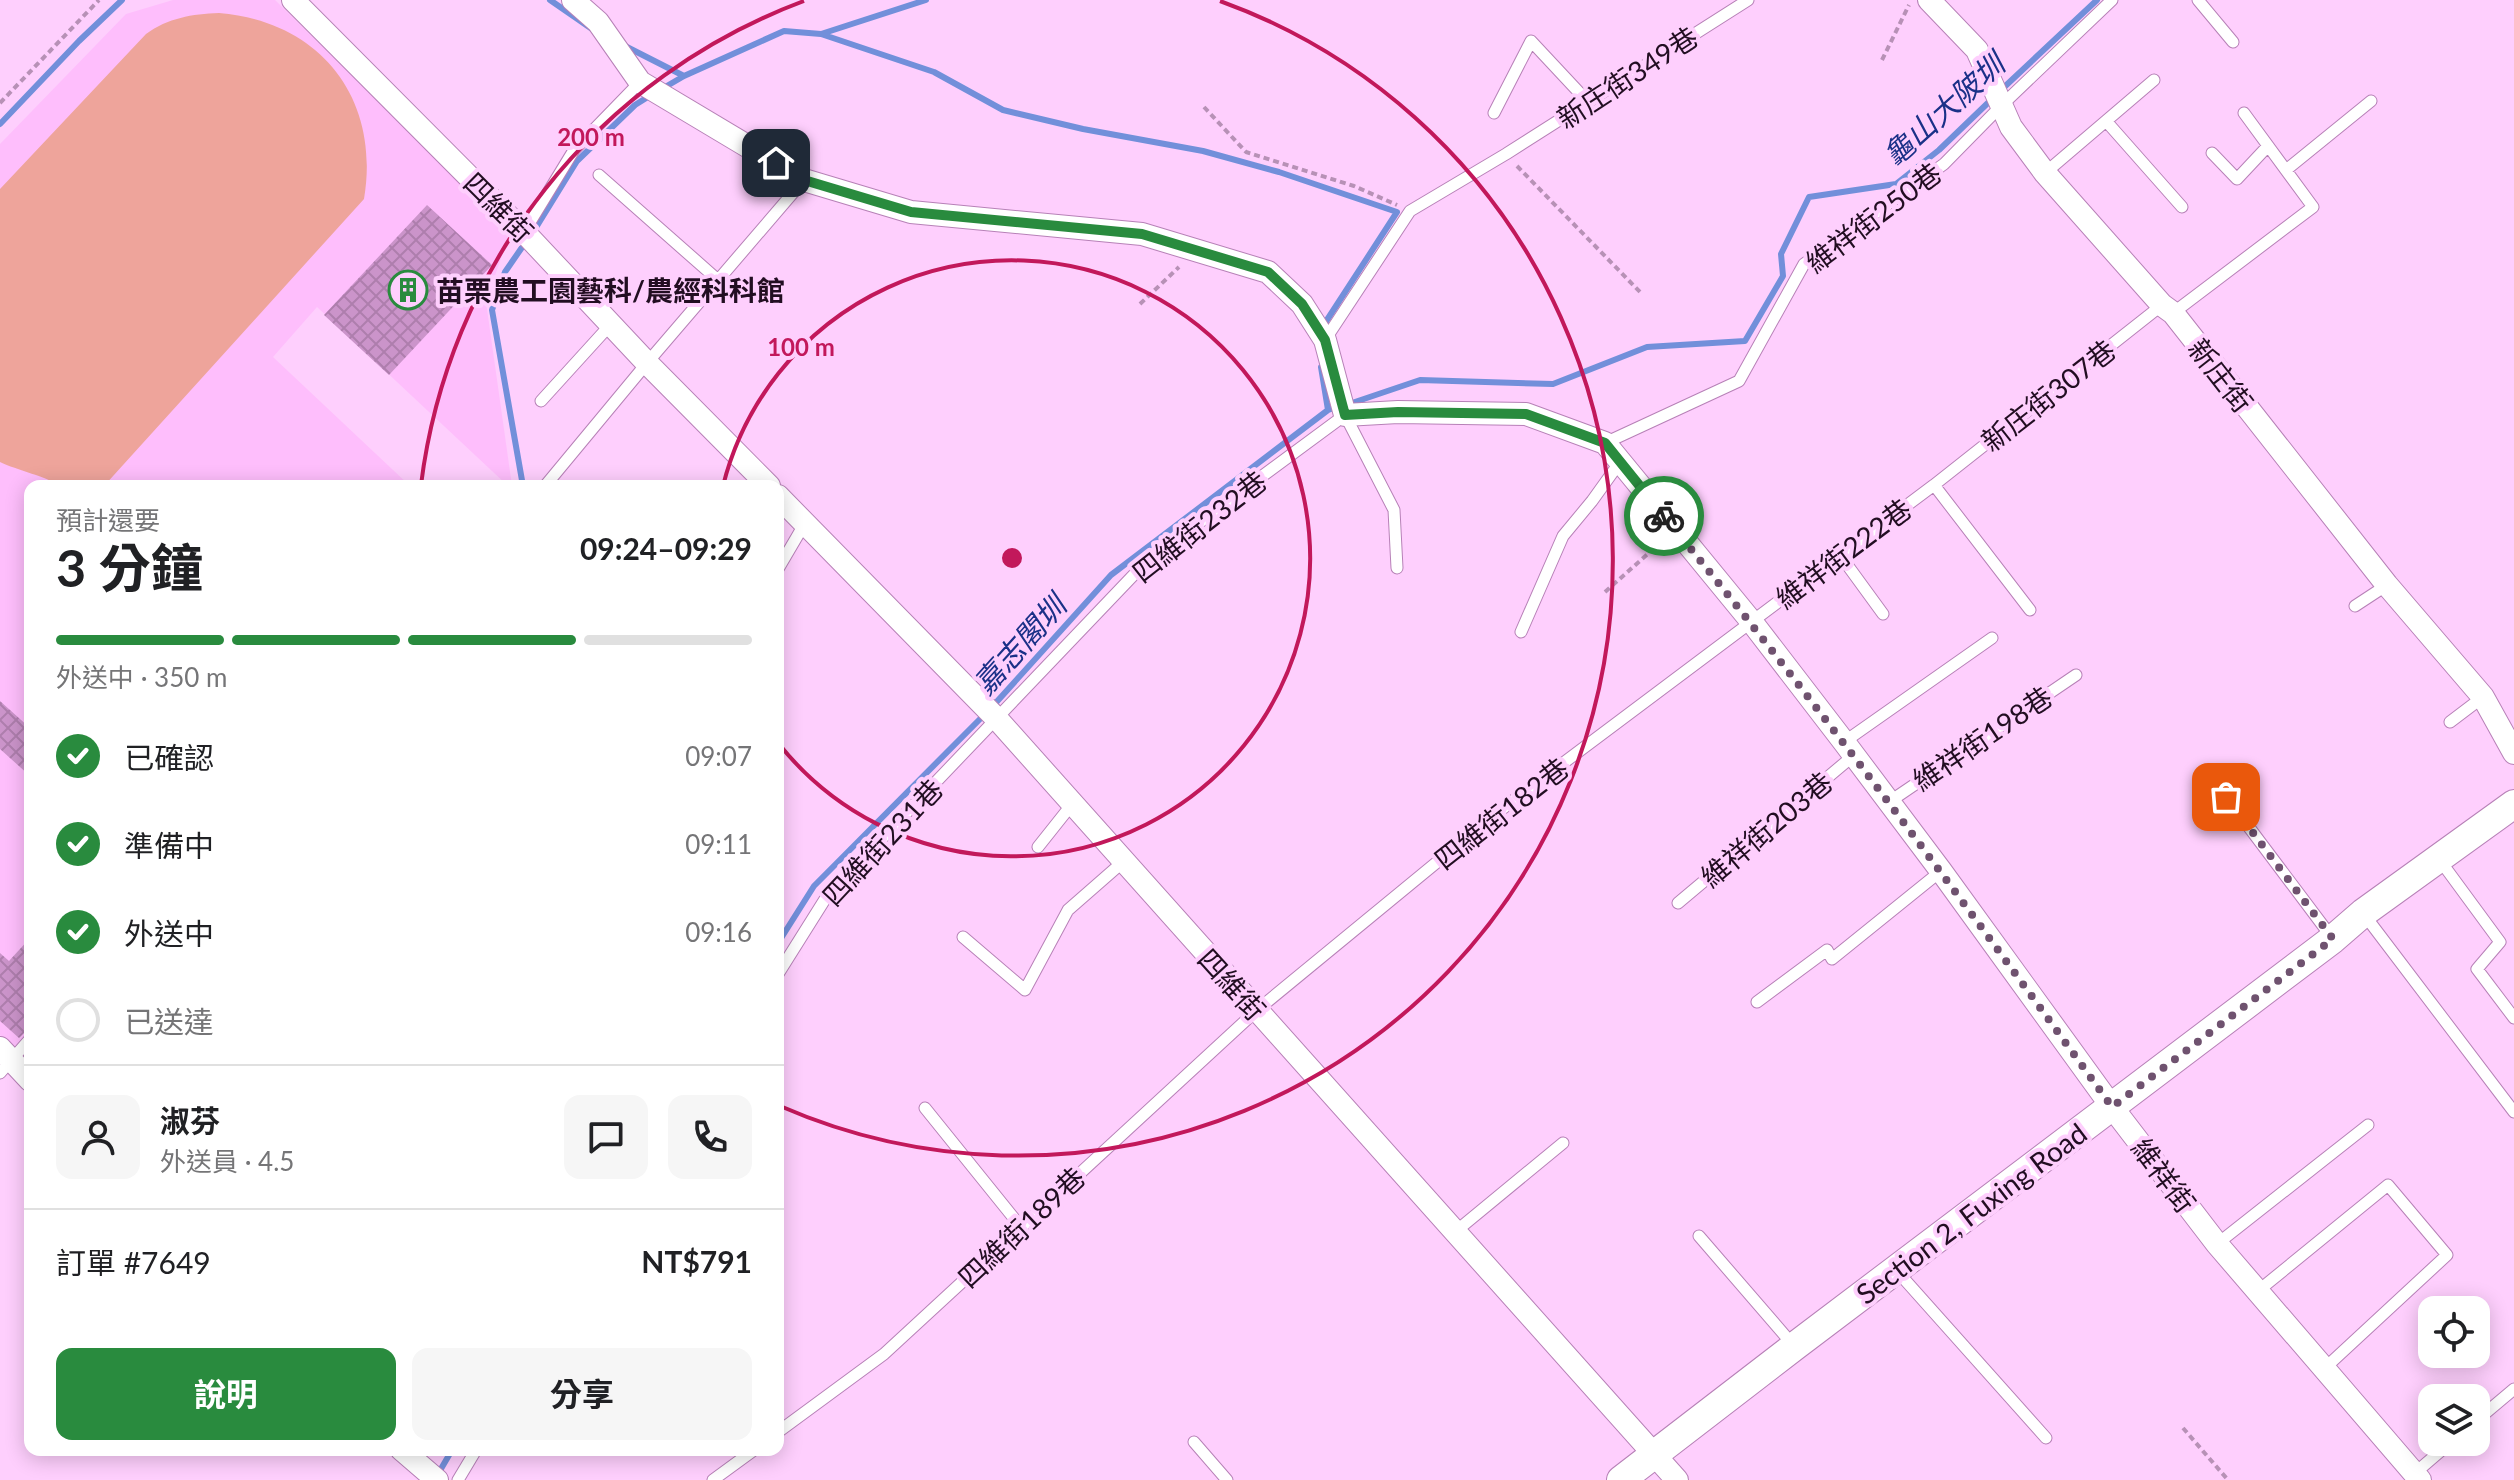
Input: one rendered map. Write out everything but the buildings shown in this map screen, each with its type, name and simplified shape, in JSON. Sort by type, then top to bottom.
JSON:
[{"type":"street","name":"四維街","points":[[293,0],[524,232],[763,480]]},
{"type":"street","points":[[573,0],[598,22],[640,82],[804,180],[911,212],[1142,234],[1268,272],[1302,304],[1325,340],[1345,415],[1398,412],[1526,414],[1605,443]]},
{"type":"street","name":"新庄街","points":[[1929,0],[1977,50],[2011,127],[2045,173],[2167,309],[2387,585],[2483,697],[2514,753]]},
{"type":"street","name":"維祥街","points":[[1605,443],[1751,621],[1849,749],[2112,1107],[2217,1244],[2417,1476]]},
{"type":"street","name":"四維街","points":[[784,502],[997,719],[1677,1480]]},
{"type":"street","name":"Section 2, Fuxing Road","points":[[1621,1480],[2333,939],[2363,913],[2514,804]]},
{"type":"street","points":[[4,1060],[24,1075]]},
{"type":"street","points":[[409,1456],[437,1480]]},
{"type":"lane","name":"新庄街349巷","points":[[1410,211],[1506,154],[1748,0]]},
{"type":"lane","name":"維祥街250巷","points":[[1605,443],[1739,381],[1804,264],[1944,164],[2112,0]]},
{"type":"lane","points":[[2198,0],[2233,42]]},
{"type":"lane","points":[[1494,113],[1531,41],[1588,102]]},
{"type":"lane","points":[[2045,173],[2154,80]]},
{"type":"lane","points":[[524,232],[574,150],[640,82]]},
{"type":"lane","points":[[2244,113],[2286,170],[2371,101]]},
{"type":"lane","points":[[2106,121],[2182,207]]},
{"type":"lane","points":[[2212,153],[2237,179],[2267,147]]},
{"type":"lane","name":"新庄街307巷","points":[[1934,485],[2167,309],[2313,207],[2286,170]]},
{"type":"lane","points":[[599,175],[718,280]]},
{"type":"lane","points":[[550,480],[804,180]]},
{"type":"lane","points":[[1325,340],[1410,211]]},
{"type":"lane","points":[[541,401],[611,324]]},
{"type":"lane","points":[[1345,415],[1394,510],[1397,568]]},
{"type":"lane","name":"四維街232巷","points":[[997,719],[1146,562],[1345,415]]},
{"type":"lane","points":[[1521,632],[1563,536],[1620,462]]},
{"type":"lane","points":[[1934,485],[2030,610]]},
{"type":"lane","name":"維祥街222巷","points":[[1751,621],[1934,485]]},
{"type":"lane","points":[[784,559],[805,523]]},
{"type":"lane","points":[[1840,555],[1883,614]]},
{"type":"lane","points":[[2355,606],[2387,585]]},
{"type":"lane","name":"四維街182巷","points":[[1256,1011],[1498,812],[1751,621]]},
{"type":"lane","name":"維祥街203巷","points":[[1678,903],[1849,749],[1992,638]]},
{"type":"lane","name":"維祥街198巷","points":[[1889,802],[2076,675]]},
{"type":"lane","points":[[2450,722],[2483,697]]},
{"type":"lane","name":"四維街231巷","points":[[784,964],[827,896],[997,719]]},
{"type":"lane","points":[[2209,774],[2333,939]]},
{"type":"lane","points":[[1038,847],[1073,803]]},
{"type":"lane","points":[[2438,859],[2500,942],[2477,969],[2514,1018]]},
{"type":"lane","points":[[963,937],[1025,990],[1068,910],[1124,861]]},
{"type":"lane","points":[[1757,1002],[1827,950],[1832,959],[1941,871]]},
{"type":"lane","points":[[2363,913],[2514,1112]]},
{"type":"lane","name":"四維街189巷","points":[[784,1428],[884,1354],[1256,1011]]},
{"type":"lane","points":[[4,1060],[24,1044]]},
{"type":"lane","points":[[925,1108],[1021,1227]]},
{"type":"lane","points":[[2217,1244],[2368,1125]]},
{"type":"lane","points":[[1455,1232],[1563,1143]]},
{"type":"lane","points":[[2258,1291],[2388,1185],[2447,1255],[2325,1368]]},
{"type":"lane","points":[[1699,1236],[1795,1346]]},
{"type":"lane","points":[[1896,1270],[2046,1438]]},
{"type":"lane","points":[[2490,1409],[2514,1389]]},
{"type":"lane","points":[[1194,1442],[1227,1480]]},
{"type":"lane","points":[[458,1480],[472,1456]]},
{"type":"lane","points":[[713,1480],[746,1456]]},
{"type":"lane","points":[[2417,1476],[2437,1456]]},
{"type":"path","points":[[0,103],[99,0]]},
{"type":"path","points":[[1882,60],[1912,0]]},
{"type":"path","points":[[1204,107],[1246,152],[1354,186],[1410,211]]},
{"type":"path","points":[[1506,154],[1641,293]]},
{"type":"path","points":[[1140,304],[1197,249]]},
{"type":"path","points":[[1605,592],[1675,530]]},
{"type":"path","points":[[2183,1428],[2228,1480]]},
{"type":"shaded area","points":[[173,0],[275,0],[510,232],[486,302],[511,480],[502,480],[317,307],[273,357],[404,480],[24,480],[24,1041],[13,1047],[0,1035],[0,144],[126,14]]},
{"type":"shaded area","points":[[219,13],[255,19],[287,31],[314,49],[336,71],[352,98],[363,128],[367,162],[364,199],[109,480],[48,480],[0,462],[0,189],[146,34],[163,24],[199,14]]},
{"type":"waterway","points":[[0,124],[122,0]]},
{"type":"waterway","points":[[550,0],[592,29]]},
{"type":"waterway","points":[[821,34],[926,0]]},
{"type":"waterway","name":"龜山大陂圳","points":[[2000,91],[2097,0]]},
{"type":"waterway","points":[[660,90],[784,31],[821,34],[934,72],[1003,110],[1083,129],[1203,151],[1279,172],[1397,212],[1324,328]]},
{"type":"waterway","points":[[623,45],[684,76]]},
{"type":"waterway","points":[[532,234],[577,161],[635,105],[651,95]]},
{"type":"waterway","name":"龜山大陂圳","points":[[1349,404],[1420,380],[1553,384],[1647,347],[1745,341],[1783,276],[1781,254],[1809,197],[1896,184],[1939,150],[1992,99]]},
{"type":"waterway","points":[[522,480],[492,310],[505,272],[525,243]]},
{"type":"waterway","points":[[1321,367],[1328,410]]},
{"type":"waterway","name":"嘉志閣圳","points":[[992,707],[1111,575],[1328,410],[1338,407]]},
{"type":"waterway","name":"嘉志閣圳","points":[[784,934],[814,886],[984,715]]},
{"type":"waterway","name":"嘉志閣圳","points":[[438,1474],[448,1456]]},
{"type":"way so far","points":[[1664,516],[1751,621],[1844,742],[2112,1107],[2333,939],[2226,797]]},
{"type":"place","name":"苗栗農工園藝科/農經科科館","points":[[408,290]]},
{"type":"route","points":[[776,163],[804,180],[911,212],[1142,234],[1268,272],[1302,304],[1325,340],[1345,415],[1398,412],[1526,414],[1605,443],[1664,516]]}]
